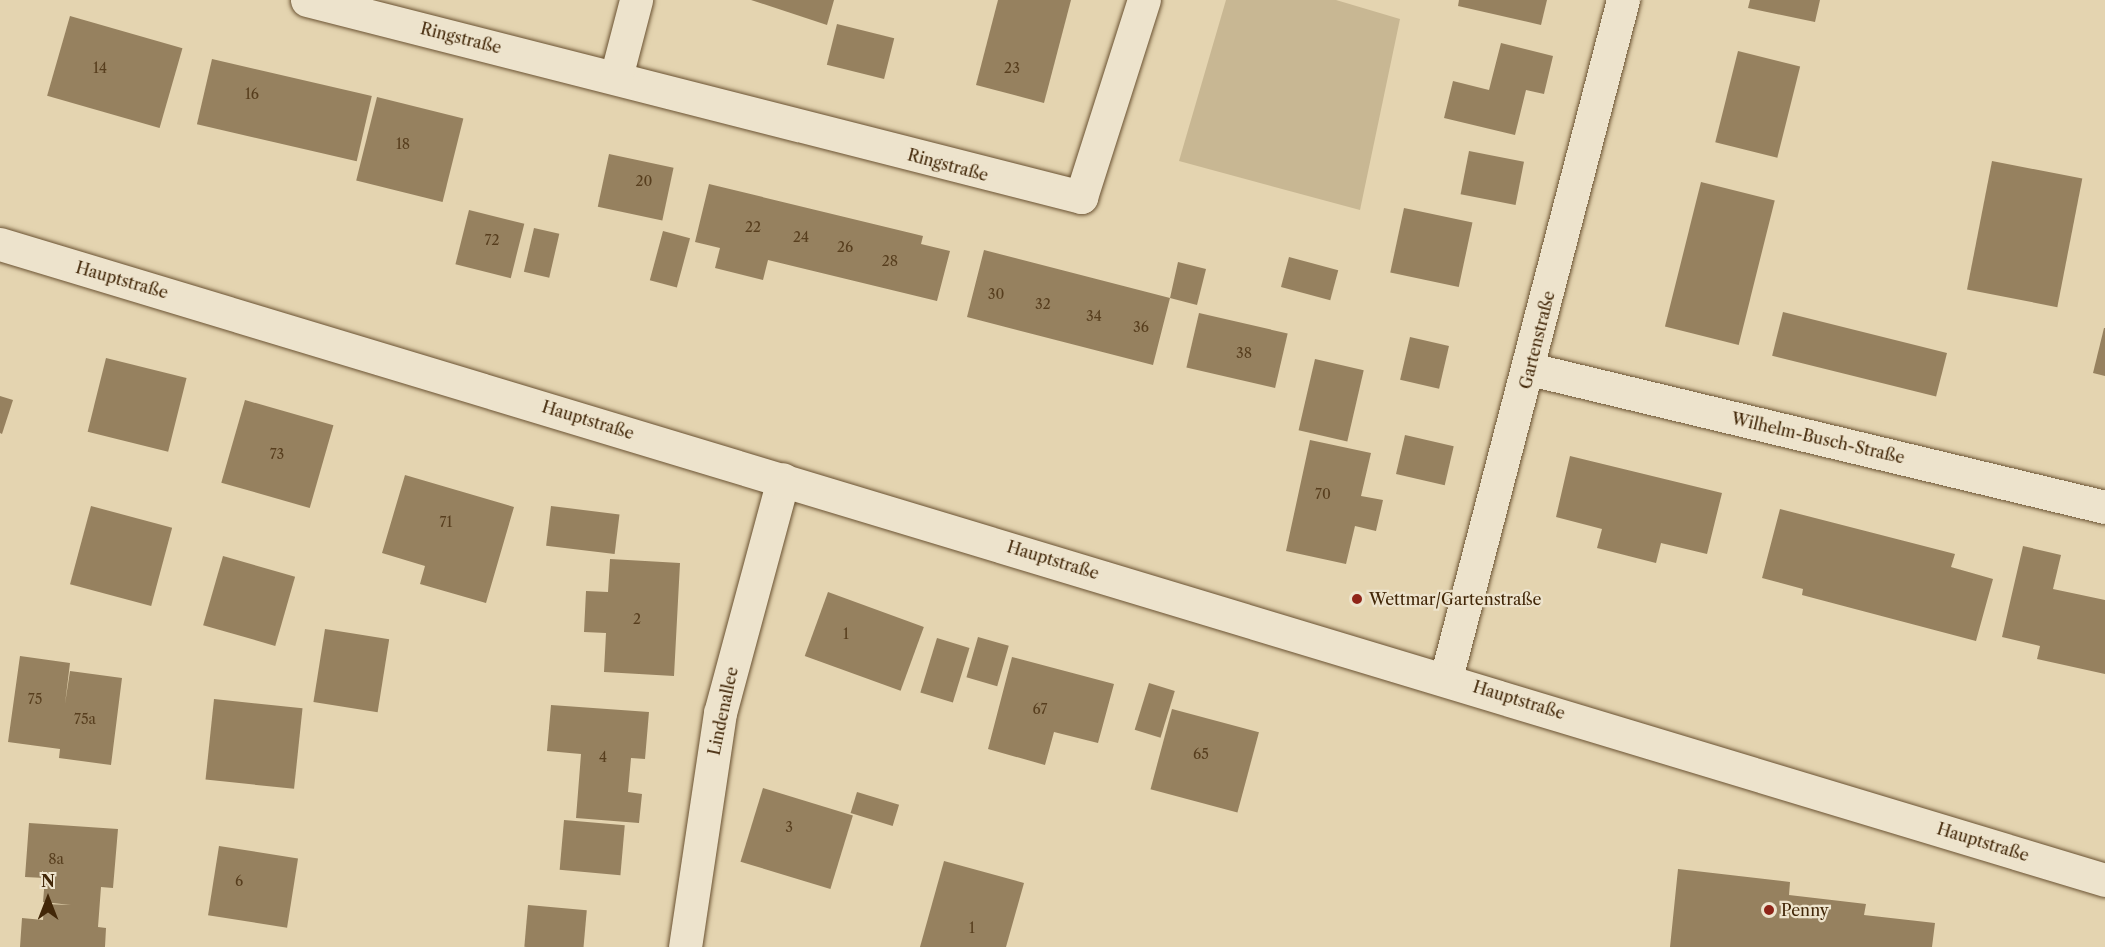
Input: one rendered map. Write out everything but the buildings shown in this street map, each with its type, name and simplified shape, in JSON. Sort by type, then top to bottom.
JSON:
[{"type":"street","name":"Ringstraße","points":[[307,0],[1081,197],[1144,0]]},
{"type":"street","points":[[616,77],[636,0]]},
{"type":"street","name":"Gartenstraße","points":[[1446,678],[1530,369],[1623,0]]},
{"type":"street","name":"Hauptstraße","points":[[0,244],[1446,678],[2105,880]]},
{"type":"street","name":"Wilhelm-Busch-Straße","points":[[1530,369],[2105,507]]},
{"type":"street","name":"Lindenallee","points":[[685,947],[720,713],[783,480]]},
{"type":"shaded area","points":[[1226,0],[1336,0],[1400,19],[1360,210],[1179,161]]},
{"type":"place","name":"Wettmar/Gartenstraße","points":[[1357,599]]},
{"type":"place","name":"Penny","points":[[1769,910]]}]
